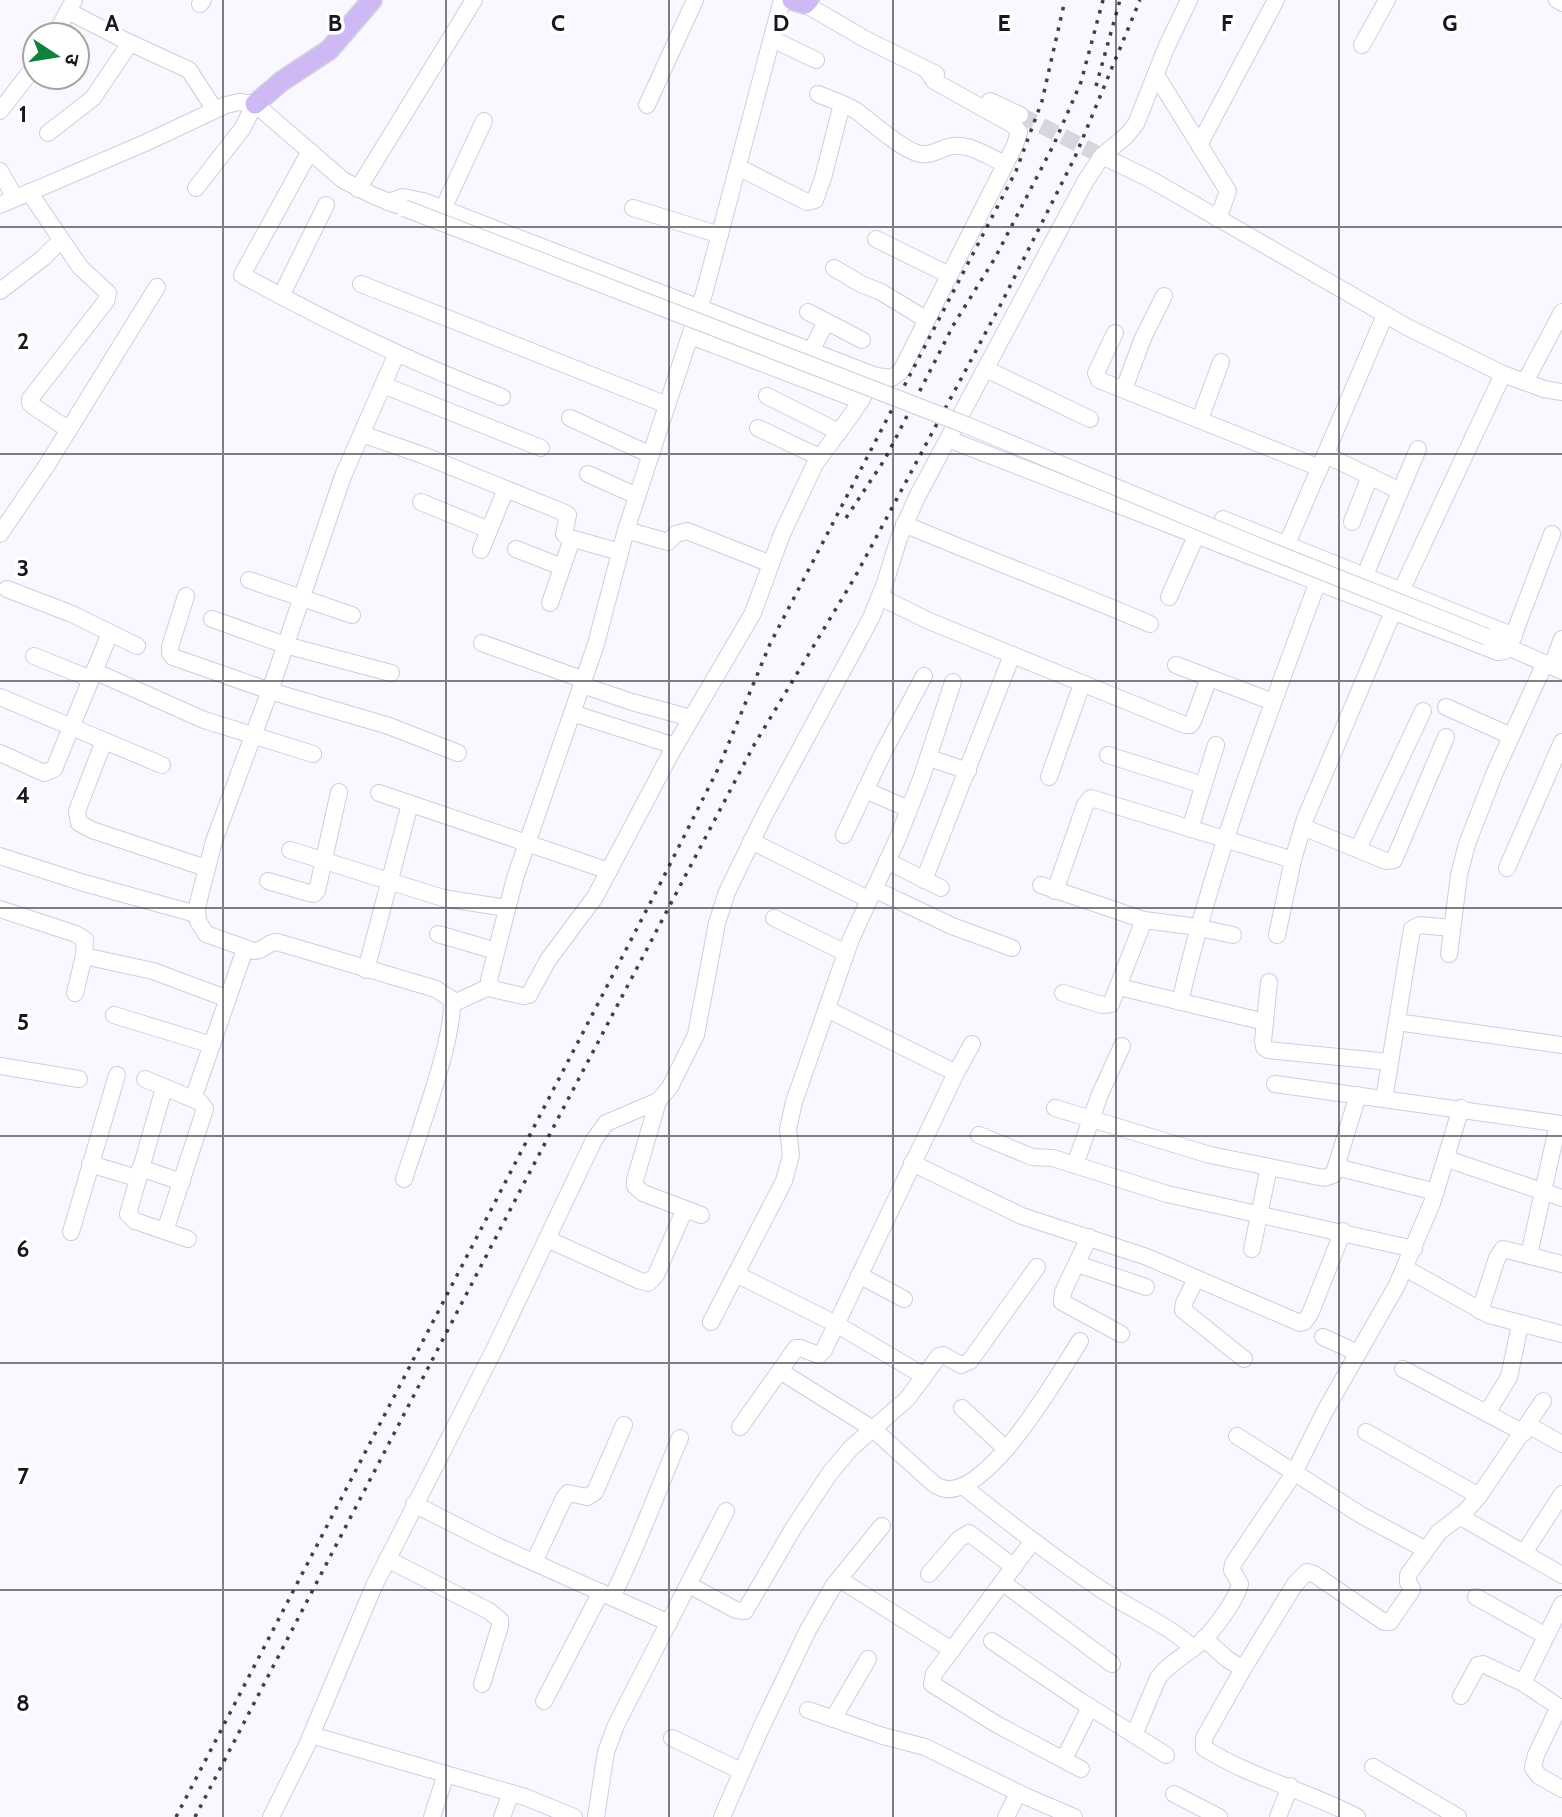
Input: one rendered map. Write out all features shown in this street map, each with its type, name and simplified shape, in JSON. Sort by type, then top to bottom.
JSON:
[{"type":"main road","points":[[256,104],[282,81],[329,50],[372,0]]},
{"type":"street","points":[[358,189],[474,0]]},
{"type":"street","points":[[647,105],[695,0]]},
{"type":"street","points":[[489,987],[506,908],[526,843],[583,683],[626,530],[700,307],[782,0]]},
{"type":"street","points":[[701,1215],[643,1194],[635,1186],[658,1101],[670,1087],[696,1035],[722,906],[751,841],[859,642],[880,597],[904,524],[1085,182],[1102,156],[1136,124],[1172,33],[1189,0]]},
{"type":"street","points":[[1199,145],[1276,0]]},
{"type":"street","points":[[1362,45],[1387,0]]},
{"type":"street","points":[[1557,0],[1562,3]]},
{"type":"street","points":[[802,1],[865,39],[1020,115]]},
{"type":"street","points":[[71,6],[130,43],[189,70],[215,110]]},
{"type":"street","points":[[772,39],[816,60]]},
{"type":"street","points":[[48,133],[93,98],[130,43]]},
{"type":"street","points":[[388,202],[403,197],[443,208],[876,376],[897,376],[1018,136],[1018,128],[934,80],[927,70]]},
{"type":"street","points":[[1156,75],[1228,191],[1218,219]]},
{"type":"street","points":[[0,111],[21,84]]},
{"type":"street","points":[[818,94],[858,112],[905,148],[916,153],[926,155],[947,147],[959,146],[975,150],[1005,164]]},
{"type":"street","points":[[14,198],[145,143],[215,110],[239,102],[256,104],[343,180],[388,202],[966,425],[1253,544],[1488,637],[1511,642]]},
{"type":"street","points":[[196,188],[242,130],[256,104]]},
{"type":"street","points":[[738,167],[807,202],[814,200],[823,178],[842,104]]},
{"type":"street","points":[[443,208],[484,121]]},
{"type":"street","points":[[310,151],[243,275],[397,353],[502,397]]},
{"type":"street","points":[[1102,156],[1134,170],[1385,315],[1503,374],[1562,392]]},
{"type":"street","points":[[0,171],[14,198],[61,240],[86,273],[108,293],[106,301],[30,399],[33,407],[69,430]]},
{"type":"street","points":[[281,296],[326,205]]},
{"type":"street","points":[[633,208],[720,235]]},
{"type":"street","points":[[876,239],[949,275]]},
{"type":"street","points":[[0,291],[43,258],[61,240]]},
{"type":"street","points":[[834,268],[927,320]]},
{"type":"street","points":[[361,284],[667,405]]},
{"type":"street","points":[[0,534],[69,430],[157,287]]},
{"type":"street","points":[[1124,388],[1143,338],[1164,296]]},
{"type":"street","points":[[808,312],[862,340]]},
{"type":"street","points":[[1525,382],[1562,312]]},
{"type":"street","points":[[1287,544],[1385,315]]},
{"type":"street","points":[[811,351],[826,322]]},
{"type":"street","points":[[1115,333],[1097,369],[1096,377],[1200,419],[1370,476],[1400,491]]},
{"type":"street","points":[[691,336],[860,401]]},
{"type":"street","points":[[397,353],[343,476],[206,868],[196,914],[206,934],[245,949],[259,951],[272,942],[277,942],[442,991],[451,999],[444,1049],[404,1179]]},
{"type":"street","points":[[1200,419],[1222,362]]},
{"type":"street","points":[[986,369],[1090,419]]},
{"type":"street","points":[[1401,591],[1503,374]]},
{"type":"street","points":[[452,1004],[489,987],[529,995],[548,960],[584,914],[675,746],[753,612],[807,477],[876,376]]},
{"type":"street","points":[[383,384],[541,448]]},
{"type":"street","points":[[767,396],[839,432]]},
{"type":"street","points":[[570,418],[651,455]]},
{"type":"street","points":[[758,428],[819,457]]},
{"type":"street","points":[[362,434],[565,513],[568,519],[564,534],[572,539],[620,552]]},
{"type":"street","points":[[948,439],[1491,651],[1504,651],[1511,642],[1552,534]]},
{"type":"street","points":[[1365,575],[1418,449]]},
{"type":"street","points":[[588,474],[637,496]]},
{"type":"street","points":[[1352,522],[1370,476]]},
{"type":"street","points":[[481,550],[506,489]]},
{"type":"street","points":[[421,502],[489,530]]},
{"type":"street","points":[[1223,519],[1401,591],[1511,642],[1553,667]]},
{"type":"street","points":[[904,524],[1150,624]]},
{"type":"street","points":[[626,530],[668,542],[676,534],[687,531],[771,564]]},
{"type":"street","points":[[1169,597],[1196,536]]},
{"type":"street","points":[[550,603],[572,539]]},
{"type":"street","points":[[516,549],[562,567]]},
{"type":"street","points":[[249,580],[352,615]]},
{"type":"street","points":[[1180,1002],[1224,838],[1317,584]]},
{"type":"street","points":[[8,589],[72,614],[137,646]]},
{"type":"street","points":[[186,596],[170,647],[173,657],[270,691],[381,724],[458,753]]},
{"type":"street","points":[[880,597],[929,621],[1188,726],[1193,721],[1209,678]]},
{"type":"street","points":[[1277,935],[1303,827],[1393,612]]},
{"type":"street","points":[[212,619],[285,645],[391,673]]},
{"type":"street","points":[[0,753],[39,771],[49,773],[54,769],[110,633]]},
{"type":"street","points":[[1449,954],[1463,857],[1474,824],[1511,736],[1553,667],[1562,639]]},
{"type":"street","points":[[482,643],[632,702],[691,718]]},
{"type":"street","points":[[925,880],[1012,655]]},
{"type":"street","points":[[34,656],[93,675],[253,737],[313,754]]},
{"type":"street","points":[[1176,665],[1273,702]]},
{"type":"street","points":[[844,835],[924,676]]},
{"type":"street","points":[[711,1322],[784,1181],[791,1155],[788,1129],[790,1116],[846,953],[909,809],[929,758],[953,682]]},
{"type":"street","points":[[1049,777],[1082,684]]},
{"type":"street","points":[[0,697],[162,765]]},
{"type":"street","points":[[1446,707],[1511,736]]},
{"type":"street","points":[[1358,849],[1423,711]]},
{"type":"street","points":[[572,713],[675,746]]},
{"type":"street","points":[[1303,827],[1386,861],[1394,860],[1446,737]]},
{"type":"street","points":[[104,741],[77,810],[79,822],[92,830],[206,868]]},
{"type":"street","points":[[1507,868],[1562,742]]},
{"type":"street","points":[[1190,829],[1216,745]]},
{"type":"street","points":[[1108,755],[1203,785]]},
{"type":"street","points":[[929,758],[968,771]]},
{"type":"street","points":[[866,790],[909,809]]},
{"type":"street","points":[[268,881],[314,894],[319,886],[339,792]]},
{"type":"street","points":[[379,793],[609,871]]},
{"type":"street","points":[[1233,935],[1144,920],[1048,888],[1085,804],[1091,798],[1293,860]]},
{"type":"street","points":[[366,970],[410,804]]},
{"type":"street","points":[[751,841],[871,894],[1012,948]]},
{"type":"street","points":[[290,850],[443,898],[506,908]]},
{"type":"street","points":[[0,856],[196,914]]},
{"type":"street","points":[[887,861],[941,888]]},
{"type":"street","points":[[0,909],[81,937],[86,945],[75,993]]},
{"type":"street","points":[[774,918],[846,953]]},
{"type":"street","points":[[1063,993],[1107,1006],[1113,1002],[1144,920]]},
{"type":"street","points":[[1384,1099],[1412,929],[1420,925],[1452,928]]},
{"type":"street","points":[[438,934],[496,951]]},
{"type":"street","points":[[193,1099],[245,949]]},
{"type":"street","points":[[84,956],[153,971],[228,999]]},
{"type":"street","points":[[1269,982],[1263,1041],[1268,1050],[1390,1062]]},
{"type":"street","points":[[1119,987],[1265,1022]]},
{"type":"street","points":[[827,1009],[956,1073]]},
{"type":"street","points":[[114,1014],[212,1045]]},
{"type":"street","points":[[1397,1022],[1562,1045]]},
{"type":"street","points":[[740,1427],[796,1348],[822,1354],[912,1163],[972,1044]]},
{"type":"street","points":[[1075,1165],[1122,1046]]},
{"type":"street","points":[[0,1066],[79,1079]]},
{"type":"street","points":[[71,1232],[117,1075]]},
{"type":"street","points":[[145,1079],[204,1105],[204,1117],[165,1231]]},
{"type":"street","points":[[1275,1084],[1560,1124],[1529,1255]]},
{"type":"street","points":[[164,1088],[128,1214],[135,1220],[188,1239]]},
{"type":"street","points":[[1055,1108],[1210,1155],[1324,1178],[1333,1175],[1358,1096]]},
{"type":"street","points":[[271,1817],[311,1735],[387,1559],[495,1348],[600,1129],[616,1117],[658,1101]]},
{"type":"street","points":[[1135,1735],[1158,1678],[1199,1643],[1239,1589],[1233,1564],[1294,1473],[1414,1249],[1447,1159],[1461,1108]]},
{"type":"street","points":[[979,1135],[1032,1157],[1053,1158],[1167,1194],[1343,1231],[1414,1249]]},
{"type":"street","points":[[1447,1159],[1562,1198]]},
{"type":"street","points":[[912,1163],[1022,1216],[1147,1257],[1284,1317],[1304,1322],[1317,1300],[1343,1231]]},
{"type":"street","points":[[90,1164],[182,1182]]},
{"type":"street","points":[[1252,1249],[1269,1167]]},
{"type":"street","points":[[1336,1167],[1436,1192]]},
{"type":"street","points":[[547,1239],[648,1283],[656,1275],[685,1209]]},
{"type":"street","points":[[1089,1237],[1061,1298],[1062,1303],[1121,1334]]},
{"type":"street","points":[[1480,1311],[1499,1252],[1503,1249],[1562,1264]]},
{"type":"street","points":[[1077,1264],[1146,1287]]},
{"type":"street","points":[[690,1585],[736,1610],[746,1611],[794,1527],[830,1473],[851,1448],[900,1406],[939,1356],[943,1355],[961,1365],[970,1361],[1037,1267]]},
{"type":"street","points":[[1405,1268],[1480,1311],[1520,1325],[1562,1334]]},
{"type":"street","points":[[736,1274],[836,1324],[924,1376]]},
{"type":"street","points":[[859,1275],[904,1298]]},
{"type":"street","points":[[1196,1279],[1183,1310],[1244,1359]]},
{"type":"street","points":[[1487,1413],[1509,1377],[1520,1325]]},
{"type":"street","points":[[1323,1337],[1357,1353]]},
{"type":"street","points":[[780,1371],[873,1429],[940,1489],[951,1491],[964,1486],[986,1471],[1006,1449],[1080,1341]]},
{"type":"street","points":[[1404,1369],[1487,1413],[1562,1444]]},
{"type":"street","points":[[1357,1817],[1219,1756],[1204,1748],[1202,1743],[1243,1669],[1304,1574],[1314,1573],[1380,1619],[1390,1622],[1412,1590],[1408,1575],[1439,1532],[1479,1496],[1543,1401]]},
{"type":"street","points":[[962,1408],[1006,1449]]},
{"type":"street","points":[[534,1562],[568,1493],[587,1497],[595,1492],[624,1425]]},
{"type":"street","points":[[1366,1432],[1479,1496]]},
{"type":"street","points":[[1237,1436],[1294,1473],[1426,1550]]},
{"type":"street","points":[[544,1701],[636,1548],[680,1438]]},
{"type":"street","points":[[964,1486],[1032,1542],[1126,1606],[1243,1669]]},
{"type":"street","points":[[1524,1553],[1556,1513],[1562,1494]]},
{"type":"street","points":[[414,1504],[460,1528],[669,1623]]},
{"type":"street","points":[[596,1817],[610,1740],[626,1702],[690,1585],[726,1511]]},
{"type":"street","points":[[1459,1516],[1562,1575]]},
{"type":"street","points":[[722,1817],[808,1630],[839,1579],[882,1526]]},
{"type":"street","points":[[929,1574],[959,1539],[969,1533],[1014,1567]]},
{"type":"street","points":[[1032,1542],[931,1679],[936,1688],[996,1724],[1081,1769]]},
{"type":"street","points":[[387,1559],[489,1611],[500,1620],[482,1684]]},
{"type":"street","points":[[839,1579],[951,1650]]},
{"type":"street","points":[[1002,1583],[1112,1664]]},
{"type":"street","points":[[1476,1597],[1546,1636]]},
{"type":"street","points":[[1523,1683],[1562,1604]]},
{"type":"street","points":[[992,1642],[1166,1755]]},
{"type":"street","points":[[833,1719],[867,1659]]},
{"type":"street","points":[[1461,1696],[1478,1665],[1488,1665],[1523,1683],[1561,1708],[1536,1755],[1533,1768],[1539,1776],[1562,1789]]},
{"type":"street","points":[[1064,1759],[1090,1707]]},
{"type":"street","points":[[808,1710],[925,1747],[1074,1817]]},
{"type":"street","points":[[311,1735],[511,1793],[569,1816]]},
{"type":"street","points":[[672,1738],[741,1771]]},
{"type":"street","points":[[1373,1767],[1458,1817]]},
{"type":"street","points":[[432,1817],[446,1774]]},
{"type":"street","points":[[1278,1817],[1290,1786]]},
{"type":"street","points":[[502,1817],[511,1793]]},
{"type":"street","points":[[1006,1817],[1018,1793]]},
{"type":"street","points":[[1174,1794],[1219,1817]]},
{"type":"tunnel","points":[[1020,115],[1102,156]]},
{"type":"railway","points":[[176,1817],[660,884],[718,769],[770,644],[1016,171],[1042,101],[1065,0]]},
{"type":"railway","points":[[846,518],[885,459],[954,324],[995,258],[1054,144],[1081,82],[1103,0]]},
{"type":"railway","points":[[1096,86],[1120,0]]},
{"type":"railway","points":[[195,1817],[754,745],[855,577],[1001,304],[1075,157],[1140,0]]}]
